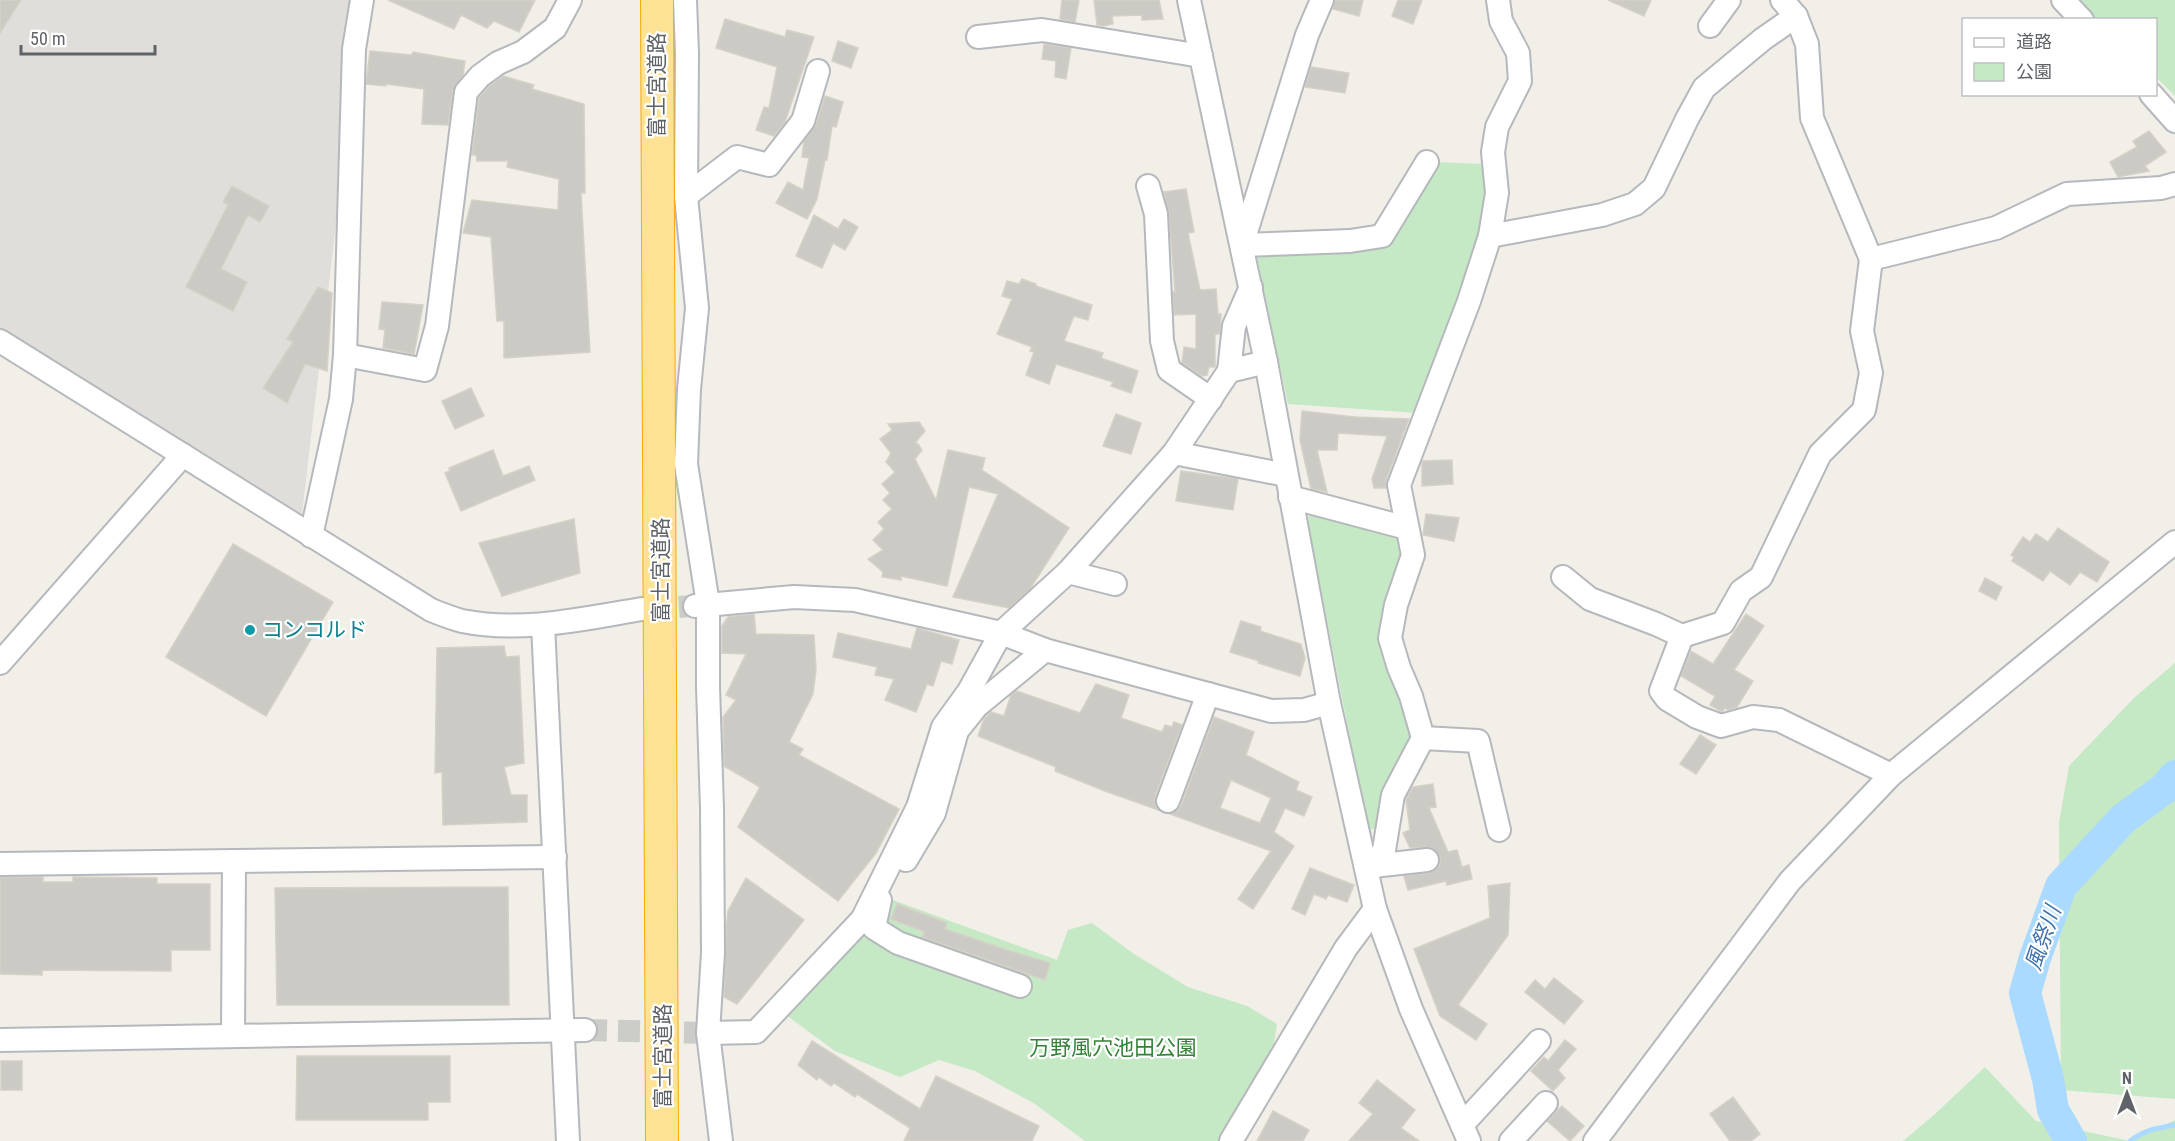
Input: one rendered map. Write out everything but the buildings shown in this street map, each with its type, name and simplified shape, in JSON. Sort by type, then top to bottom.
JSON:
[{"type":"highway","name":"富士宮道路","points":[[657,0],[664,1137]]},
{"type":"street","points":[[311,536],[341,399],[345,355],[354,50],[362,0]]},
{"type":"street","points":[[345,355],[425,370],[437,326],[466,92],[480,76],[498,63],[523,52],[555,28],[570,0]]},
{"type":"street","points":[[685,0],[686,196],[697,308],[689,390],[686,464],[708,687],[713,953],[708,1033],[721,1141]]},
{"type":"street","points":[[1190,0],[1251,286],[1329,703],[1370,870],[1375,909],[1411,1010],[1466,1133],[1539,1041]]},
{"type":"street","points":[[1242,246],[1307,35],[1322,0]]},
{"type":"street","points":[[1370,870],[1384,850],[1394,795],[1422,738],[1411,696],[1390,638],[1396,605],[1413,555],[1399,485],[1469,301],[1490,236],[1497,194],[1493,152],[1497,127],[1520,81],[1518,53],[1501,21],[1498,0]]},
{"type":"street","points":[[1710,26],[1729,0]]},
{"type":"street","points":[[2063,0],[2080,18]]},
{"type":"street","points":[[1490,236],[1602,215],[1635,204],[1654,188],[1704,88],[1763,39],[1789,8],[1807,44],[1812,118],[1871,259],[1862,331],[1871,373],[1864,410],[1820,454],[1761,577],[1741,591],[1723,623],[1682,636],[1590,599],[1563,577]]},
{"type":"street","points":[[978,37],[1042,30],[1202,56]]},
{"type":"street","points":[[686,196],[737,157],[769,165],[803,121],[818,71]]},
{"type":"street","points":[[2153,96],[2175,121]]},
{"type":"street","points":[[1242,246],[1350,241],[1382,236],[1427,162]]},
{"type":"street","points":[[1871,259],[1996,228],[2067,194],[2161,188],[2175,184]]},
{"type":"street","points":[[1148,186],[1156,214],[1162,341],[1168,370],[1211,399]]},
{"type":"street","points":[[862,920],[918,807],[943,727],[969,691],[1001,633],[1068,572],[1174,453],[1229,371],[1234,326],[1251,286]]},
{"type":"street","points":[[0,341],[431,610],[460,620],[483,624],[543,625],[642,609]]},
{"type":"street","points":[[1229,371],[1266,362]]},
{"type":"street","points":[[1174,453],[1286,475]]},
{"type":"street","points":[[0,663],[183,455]]},
{"type":"street","points":[[1290,497],[1407,528]]},
{"type":"street","points":[[1595,1141],[1790,881],[1891,775],[2175,542]]},
{"type":"street","points":[[1068,572],[1115,584]]},
{"type":"street","points":[[701,605],[795,597],[855,600],[1001,633],[1045,650],[1271,711],[1304,710],[1329,703]]},
{"type":"street","points":[[543,625],[568,1141]]},
{"type":"street","points":[[1682,636],[1661,691],[1667,699],[1697,717],[1721,726],[1753,717],[1779,720],[1891,775]]},
{"type":"street","points":[[708,1033],[756,1032],[886,894],[934,813],[957,731],[977,706],[1045,650]]},
{"type":"street","points":[[1168,801],[1208,694]]},
{"type":"street","points":[[1422,738],[1478,741],[1499,830]]},
{"type":"street","points":[[0,864],[555,857]]},
{"type":"street","points":[[1370,870],[1427,860]]},
{"type":"street","points":[[233,1036],[234,861]]},
{"type":"street","points":[[880,900],[874,928],[898,942],[1020,986]]},
{"type":"street","points":[[1231,1141],[1346,948],[1375,909]]},
{"type":"street","points":[[0,1040],[585,1030]]},
{"type":"street","points":[[1511,1141],[1546,1103]]},
{"type":"shaded area","points":[[0,0],[351,0],[339,198],[302,514],[0,331]]},
{"type":"green space","points":[[2075,0],[2175,0],[2175,96],[2157,78],[2157,18],[2095,18]]},
{"type":"green space","points":[[1435,162],[1486,164],[1488,197],[1484,234],[1417,413],[1288,404],[1256,253],[1350,251],[1385,247]]},
{"type":"green space","points":[[1309,511],[1397,534],[1403,553],[1386,605],[1414,738],[1378,828],[1368,830],[1308,524]]},
{"type":"green space","points":[[2175,663],[2175,1099],[2061,1090],[2059,823],[2069,766],[2134,698]]},
{"type":"green space","name":"万野風穴池田公園","points":[[890,899],[1057,960],[1068,930],[1092,923],[1134,954],[1188,987],[1247,1006],[1277,1024],[1271,1062],[1218,1141],[1085,1141],[1035,1104],[975,1071],[939,1060],[900,1077],[835,1051],[782,1012]]},
{"type":"green space","points":[[1985,1067],[2036,1121],[2130,1141],[1903,1141]]},
{"type":"green space","points":[[2175,1120],[2175,1141],[2130,1141]]},
{"type":"waterway","name":"風祭川","points":[[2071,1141],[2053,1110],[2048,1079],[2025,993],[2061,886],[2123,819],[2165,788],[2175,776]]},
{"type":"waterway","points":[[2130,1141],[2157,1128],[2175,1125]]},
{"type":"tunnel","points":[[646,609],[693,606]]},
{"type":"tunnel","points":[[585,1030],[708,1033]]},
{"type":"place","name":"コンコルド","points":[[250,630]]}]
